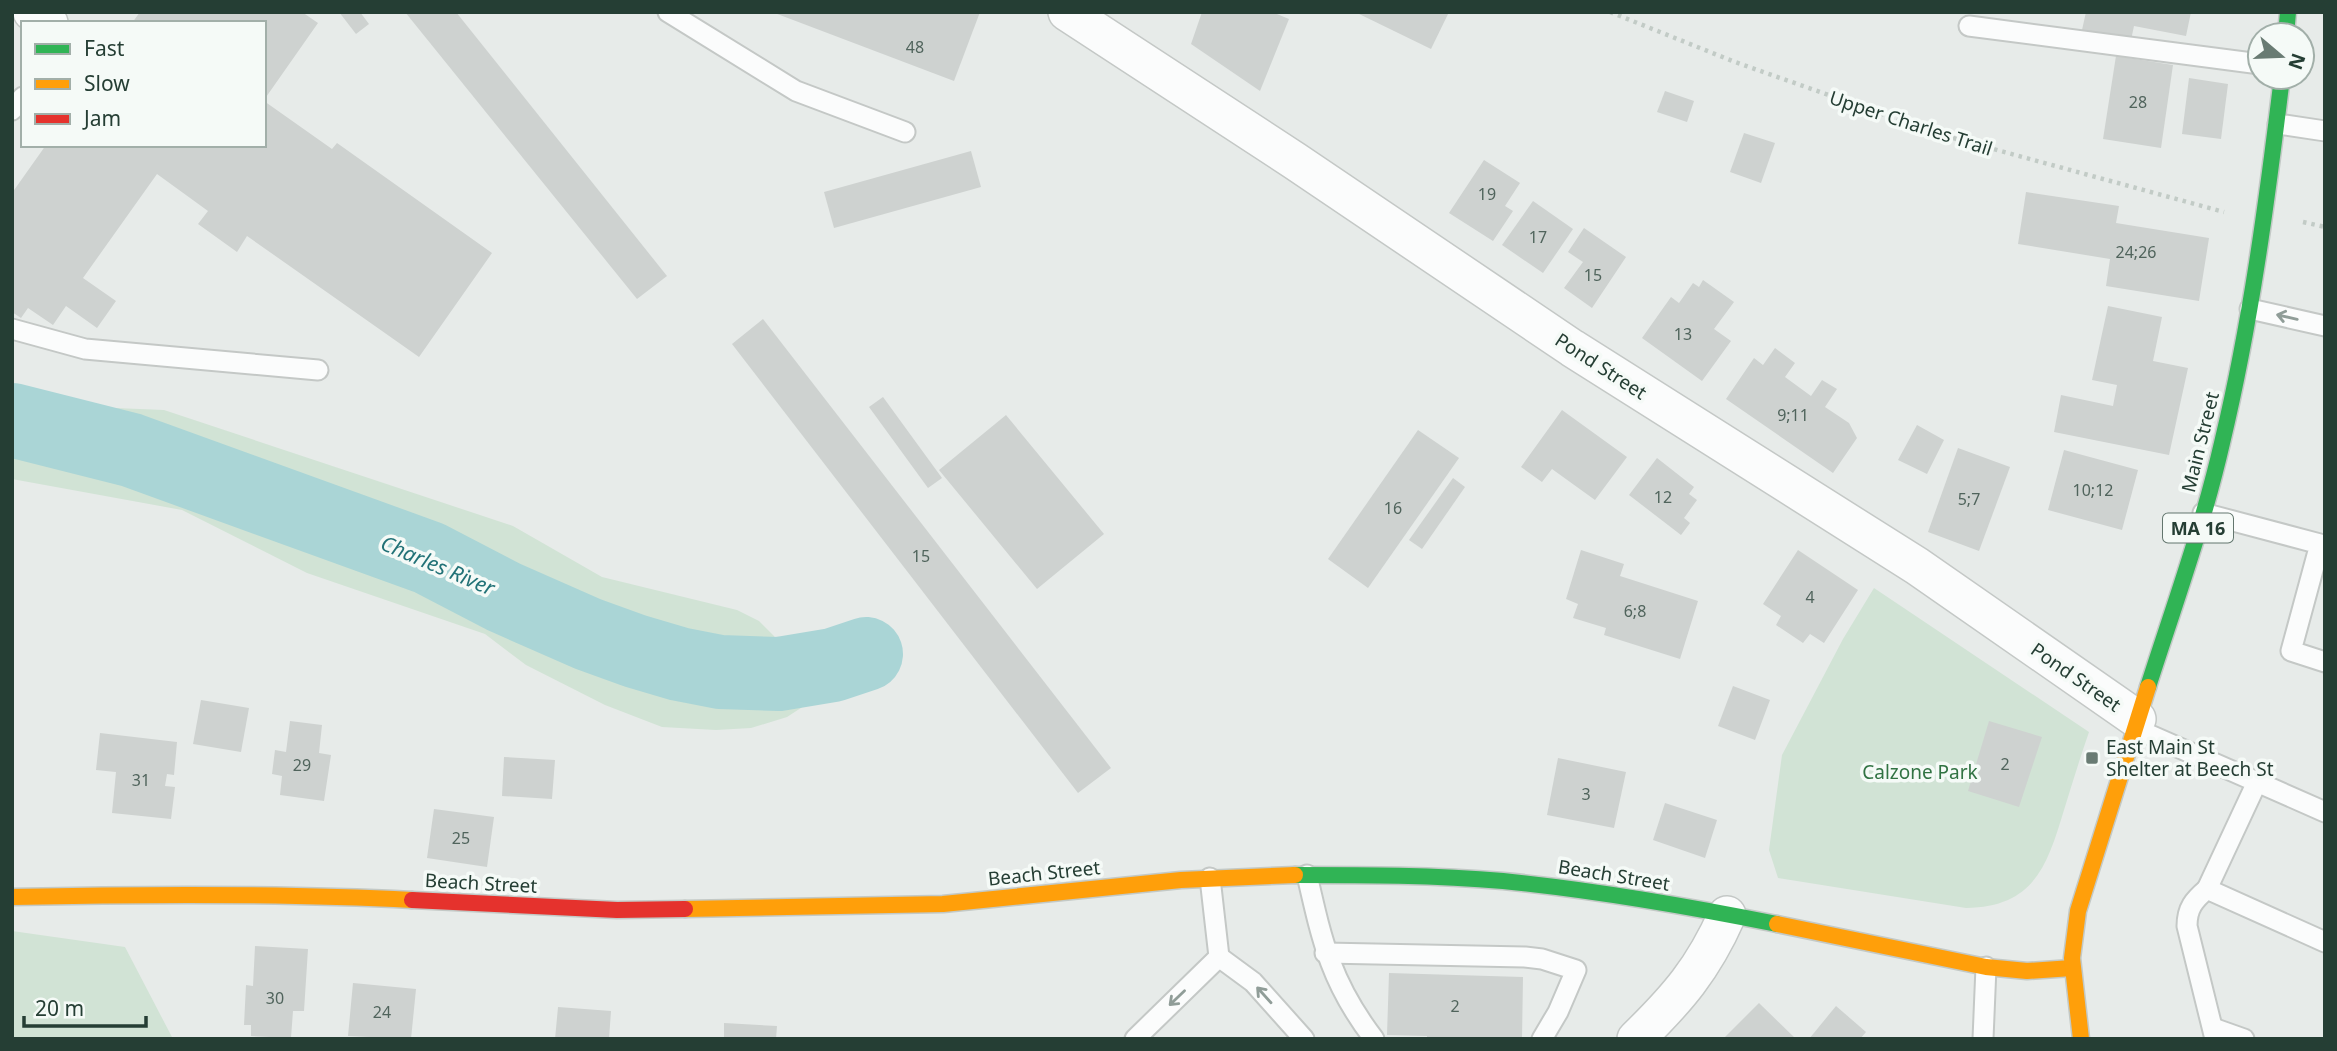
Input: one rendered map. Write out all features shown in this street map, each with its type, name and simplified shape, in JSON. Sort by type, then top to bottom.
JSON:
[{"type":"main road","name":"Main Street","points":[[2072,968],[2073,936],[2081,898],[2203,513],[2230,411],[2262,243],[2281,91]]},
{"type":"main road","name":"Beach Street","points":[[12,897],[319,895],[617,910],[778,908],[943,904],[1210,878],[1396,875],[1500,881],[1609,895],[1727,915],[1986,967],[2027,971],[2072,968]]},
{"type":"main road","name":"MA 16","points":[[2072,968],[2081,1039]]},
{"type":"street","name":"Pond Street","points":[[1067,12],[1572,348],[1917,566],[2135,724]]},
{"type":"street","points":[[1636,1039],[1678,998],[1713,945],[1727,915]]},
{"type":"lane","points":[[668,12],[796,91],[905,132]]},
{"type":"lane","points":[[1969,26],[2246,62]]},
{"type":"lane","points":[[2277,124],[2325,131]]},
{"type":"lane","points":[[2250,309],[2325,326]]},
{"type":"lane","points":[[12,329],[85,349],[318,370]]},
{"type":"lane","points":[[2203,513],[2322,535],[2291,651],[2325,662]]},
{"type":"lane","points":[[2135,724],[2325,813]]},
{"type":"lane","points":[[2244,1039],[2214,1033],[2187,926],[2189,908],[2207,889],[2257,782]]},
{"type":"lane","points":[[1307,875],[1325,953],[1343,993],[1374,1039]]},
{"type":"lane","points":[[1210,878],[1219,957],[1253,982],[1304,1039]]},
{"type":"lane","points":[[2207,889],[2325,942]]},
{"type":"lane","points":[[1325,953],[1525,957],[1542,959],[1576,970],[1558,1012],[1542,1039]]},
{"type":"lane","points":[[1135,1039],[1219,957]]},
{"type":"lane","points":[[1983,1039],[1986,967]]},
{"type":"path","name":"Upper Charles Trail","points":[[1610,12],[1735,62],[1891,118],[2011,155],[2219,212]]},
{"type":"path","points":[[2312,224],[2325,227]]},
{"type":"green space","points":[[12,388],[91,407],[164,410],[513,526],[602,577],[737,610],[759,621],[774,636],[789,666],[820,688],[804,706],[787,717],[751,728],[716,730],[662,727],[605,705],[526,665],[485,634],[307,573],[182,510],[12,479]]},
{"type":"green space","name":"Calzone Park","points":[[1874,588],[2089,732],[2051,849],[2034,880],[2008,900],[1989,906],[1966,908],[1778,878],[1769,850],[1782,755],[1843,639]]},
{"type":"green space","points":[[12,931],[125,947],[173,1039],[12,1039]]},
{"type":"building","points":[[140,12],[302,12],[318,23],[266,97],[266,21],[133,21]]},
{"type":"building","points":[[339,12],[360,12],[369,24],[356,34]]},
{"type":"building","points":[[405,12],[456,12],[667,276],[637,299]]},
{"type":"building","points":[[772,12],[980,12],[954,81]]},
{"type":"building","points":[[1202,12],[1272,12],[1289,19],[1260,91],[1191,44]]},
{"type":"building","points":[[1355,12],[1449,12],[1431,49]]},
{"type":"building","points":[[2086,12],[2191,12],[2186,36],[2134,26],[2131,40],[2082,30]]},
{"type":"building","points":[[2116,56],[2173,65],[2161,148],[2103,139]]},
{"type":"building","points":[[2189,78],[2228,84],[2221,139],[2182,134]]},
{"type":"building","points":[[1665,91],[1694,101],[1687,122],[1657,112]]},
{"type":"building","points":[[266,102],[332,149],[337,143],[492,253],[419,357],[247,236],[237,252],[198,224],[208,211],[157,174],[83,278],[116,301],[97,328],[66,306],[53,325],[28,308],[21,318],[12,312],[12,193],[45,147],[266,147]]},
{"type":"building","points":[[1744,133],[1775,143],[1761,183],[1730,172]]},
{"type":"building","points":[[971,151],[981,187],[834,228],[824,192]]},
{"type":"building","points":[[1484,160],[1520,183],[1505,206],[1513,211],[1493,241],[1449,213]]},
{"type":"building","points":[[2026,192],[2119,206],[2116,223],[2209,238],[2199,301],[2106,286],[2110,259],[2018,244]]},
{"type":"building","points":[[1533,201],[1573,229],[1543,273],[1502,245]]},
{"type":"building","points":[[1584,228],[1626,257],[1592,308],[1564,288],[1583,262],[1568,252]]},
{"type":"building","points":[[1703,280],[1734,302],[1714,329],[1731,341],[1702,381],[1642,338],[1671,297],[1679,303],[1693,283],[1699,287]]},
{"type":"building","points":[[2108,306],[2162,317],[2153,361],[2188,368],[2169,455],[2054,432],[2061,395],[2113,406],[2117,385],[2092,380]]},
{"type":"building","points":[[763,319],[1111,768],[1078,793],[732,344]]},
{"type":"building","points":[[1775,348],[1795,363],[1785,377],[1811,396],[1822,380],[1837,389],[1825,407],[1849,423],[1857,438],[1833,473],[1726,399],[1754,358],[1763,365]]},
{"type":"building","points":[[883,397],[942,478],[928,488],[869,407]]},
{"type":"building","points":[[1562,410],[1627,457],[1595,500],[1552,469],[1542,482],[1521,467]]},
{"type":"building","points":[[1006,415],[1104,534],[1037,589],[939,470]]},
{"type":"building","points":[[1917,425],[1944,440],[1927,474],[1898,460]]},
{"type":"building","points":[[1418,430],[1459,458],[1368,588],[1328,559]]},
{"type":"building","points":[[1958,448],[2010,467],[1979,551],[1928,532]]},
{"type":"building","points":[[2064,450],[2138,470],[2122,530],[2048,510]]},
{"type":"building","points":[[1657,458],[1694,487],[1689,494],[1697,500],[1684,518],[1690,523],[1681,535],[1629,495]]},
{"type":"building","points":[[1453,478],[1465,487],[1422,549],[1409,540]]},
{"type":"building","points":[[1581,550],[1624,564],[1620,576],[1698,601],[1680,659],[1604,635],[1606,628],[1573,618],[1578,604],[1566,599]]},
{"type":"building","points":[[1798,550],[1858,590],[1824,643],[1810,634],[1803,643],[1776,625],[1781,616],[1763,604]]},
{"type":"building","points":[[1733,686],[1770,700],[1755,740],[1718,726]]},
{"type":"building","points":[[201,700],[249,708],[241,752],[193,744]]},
{"type":"building","points":[[290,721],[322,725],[319,753],[331,755],[324,801],[280,795],[282,776],[272,774],[275,750],[286,752]]},
{"type":"building","points":[[1989,721],[2042,737],[2019,807],[1968,791]]},
{"type":"building","points":[[100,733],[177,742],[174,775],[167,774],[165,786],[175,787],[171,819],[112,813],[116,772],[96,770]]},
{"type":"building","points":[[504,757],[555,760],[552,799],[502,796]]},
{"type":"building","points":[[1558,758],[1626,772],[1614,828],[1547,815]]},
{"type":"building","points":[[1665,803],[1717,820],[1705,858],[1653,840]]},
{"type":"building","points":[[434,809],[494,817],[487,867],[427,858]]},
{"type":"building","points":[[255,946],[308,949],[304,1011],[293,1011],[291,1038],[251,1036],[251,1025],[244,1025],[246,985],[253,986]]},
{"type":"building","points":[[1389,973],[1523,977],[1522,1039],[1427,1039],[1427,1036],[1387,1035]]},
{"type":"building","points":[[353,983],[416,989],[411,1039],[348,1036]]},
{"type":"building","points":[[1759,1003],[1796,1039],[1723,1039]]},
{"type":"building","points":[[1836,1006],[1866,1032],[1860,1039],[1809,1039]]},
{"type":"building","points":[[558,1007],[611,1011],[609,1039],[555,1039]]},
{"type":"building","points":[[724,1023],[777,1026],[776,1039],[724,1039]]},
{"type":"waterway","name":"Charles River","points":[[12,420],[131,450],[429,558],[504,597],[588,634],[679,664],[720,672],[779,674],[833,665],[866,654]]},
{"type":"traffic: fast","points":[[2287,21],[2288,12]]},
{"type":"traffic: fast","points":[[2148,687],[2206,505],[2232,398],[2257,261],[2280,91]]},
{"type":"traffic: fast","points":[[1295,875],[1425,876],[1503,881],[1640,899],[1777,924]]},
{"type":"traffic: slow","points":[[2081,1039],[2072,958],[2078,911],[2148,687]]},
{"type":"traffic: slow","points":[[685,909],[943,904],[1181,880],[1295,875]]},
{"type":"traffic: slow","points":[[12,897],[212,895],[412,900]]},
{"type":"traffic: slow","points":[[1777,924],[1986,967],[2027,971],[2072,968]]},
{"type":"traffic: jam","points":[[412,900],[617,910],[685,909]]},
{"type":"place","name":"East Main St Shelter at Beech St","points":[[2092,758]]}]
